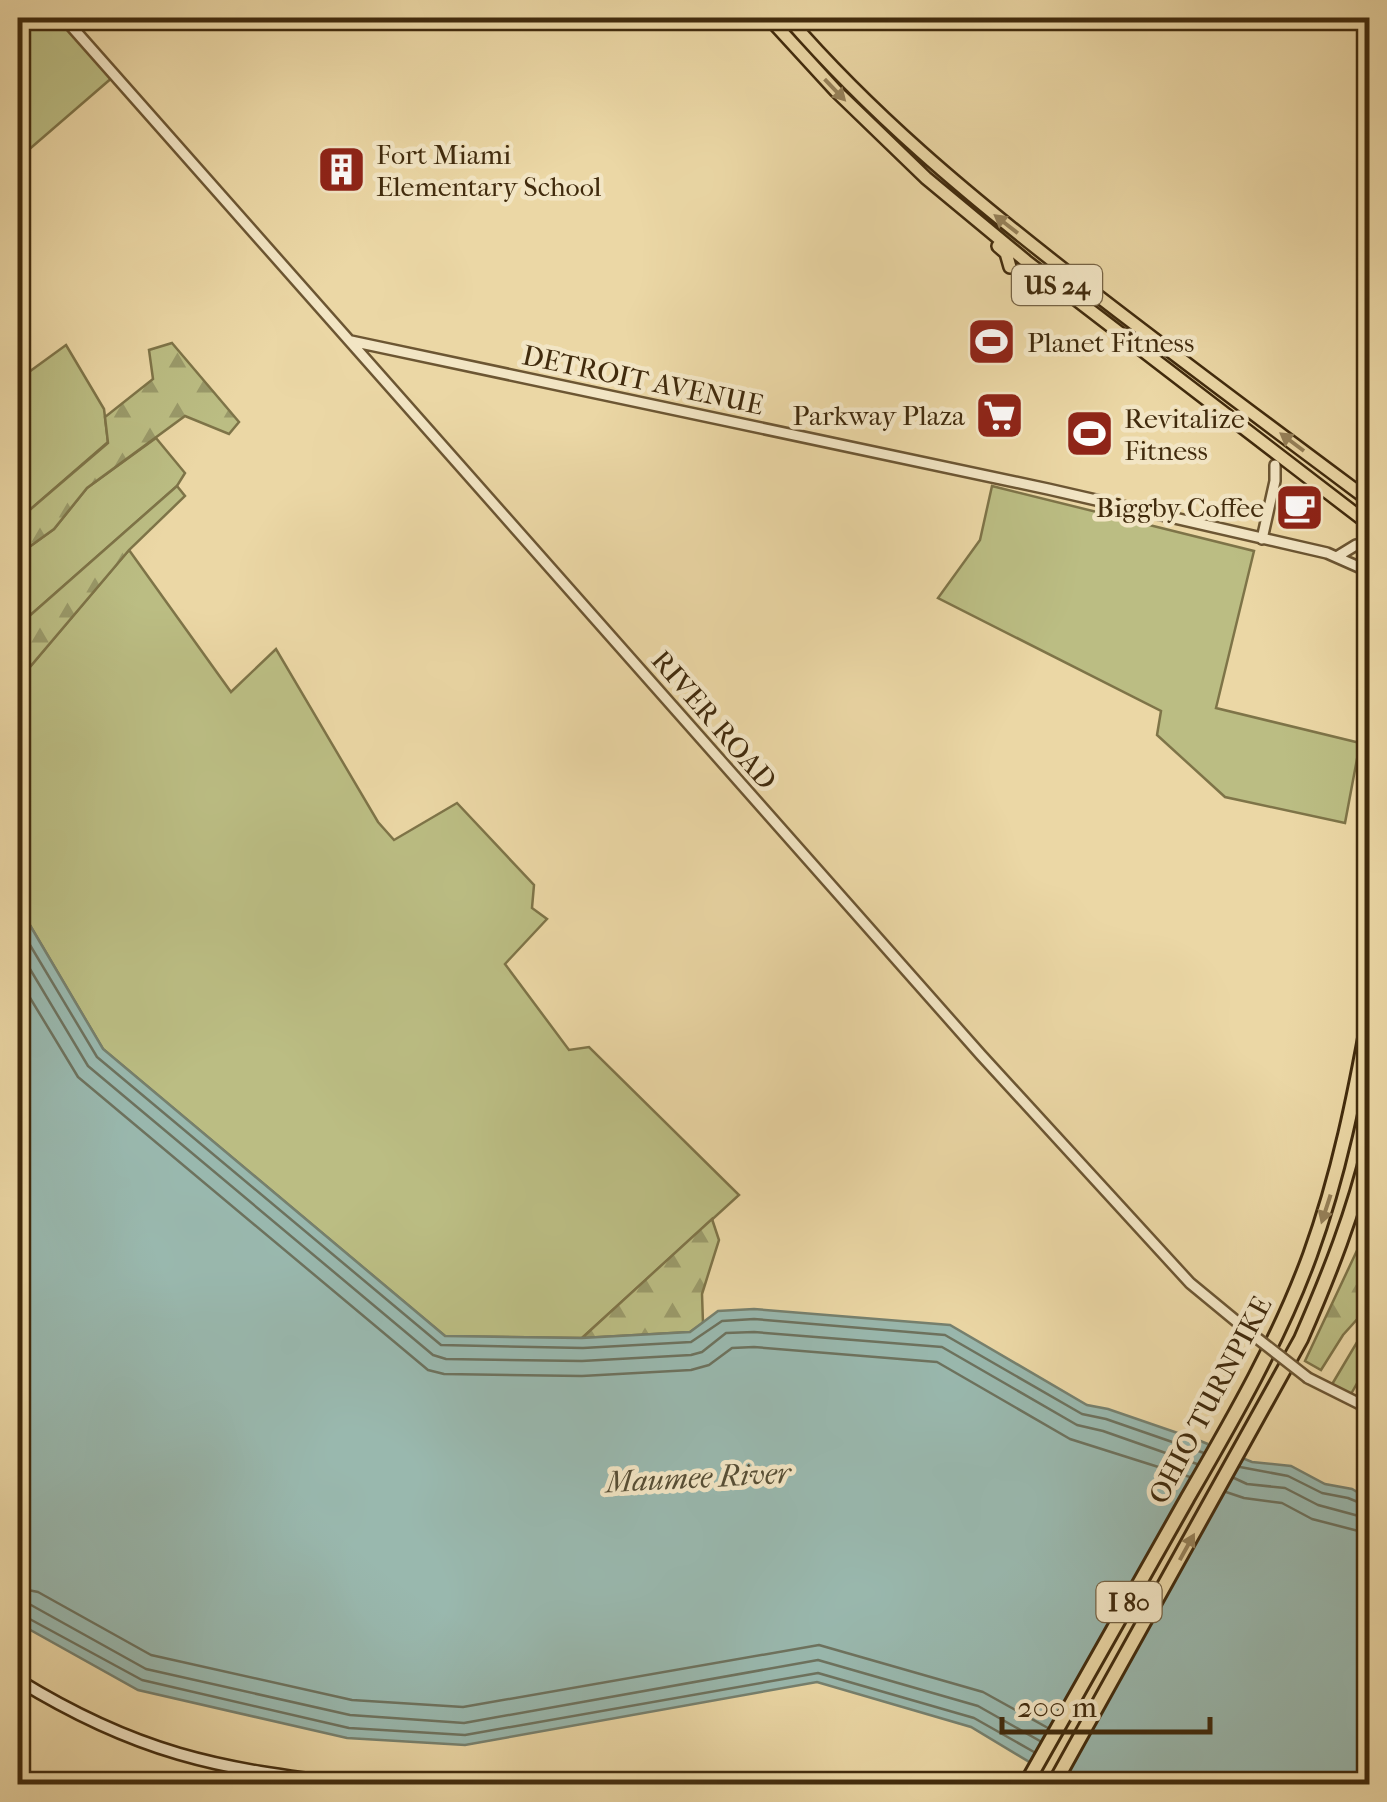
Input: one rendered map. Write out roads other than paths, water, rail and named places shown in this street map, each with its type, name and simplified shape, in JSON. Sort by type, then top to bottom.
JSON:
[{"type":"highway","name":"US 24","points":[[769,18],[836,91],[926,178],[1026,262],[1370,525]]},
{"type":"highway","name":"US 24","points":[[788,18],[877,113],[950,180],[1370,501]]},
{"type":"highway","points":[[926,178],[1006,253],[1010,267]]},
{"type":"highway","points":[[1156,360],[1275,465]]},
{"type":"highway","name":"OHIO TURNPIKE","points":[[1026,1784],[1232,1420],[1309,1258],[1353,1107],[1370,1011]]},
{"type":"highway","name":"OHIO TURNPIKE","points":[[1054,1784],[1301,1339],[1334,1265],[1370,1144]]},
{"type":"main road","points":[[18,1680],[86,1719],[156,1748],[232,1769],[353,1784]]},
{"type":"street","name":"RIVER ROAD","points":[[64,18],[1010,1088],[1190,1283],[1308,1378],[1370,1409]]},
{"type":"street","name":"DETROIT AVENUE","points":[[348,340],[1048,489],[1338,556],[1362,568],[1370,564]]},
{"type":"street","points":[[1262,539],[1275,465]]},
{"type":"street","points":[[1275,482],[1282,470],[1293,466]]},
{"type":"street","name":"DETROIT AVENUE","points":[[1338,556],[1356,545],[1370,546]]},
{"type":"water","name":"Maumee River","points":[[18,905],[103,1049],[445,1336],[582,1338],[690,1332],[718,1311],[754,1309],[950,1325],[1087,1405],[1198,1440],[1252,1462],[1291,1466],[1325,1484],[1352,1489],[1369,1499],[1369,1784],[1066,1784],[971,1727],[817,1682],[465,1745],[347,1738],[138,1690],[18,1623]]},
{"type":"place","name":"Fort Miami Elementary School","points":[[341,170]]},
{"type":"place","name":"Planet Fitness","points":[[992,342]]},
{"type":"place","name":"Parkway Plaza","points":[[1000,415]]},
{"type":"place","name":"Revitalize Fitness","points":[[1089,434]]},
{"type":"place","name":"Biggby Coffee","points":[[1299,507]]}]
